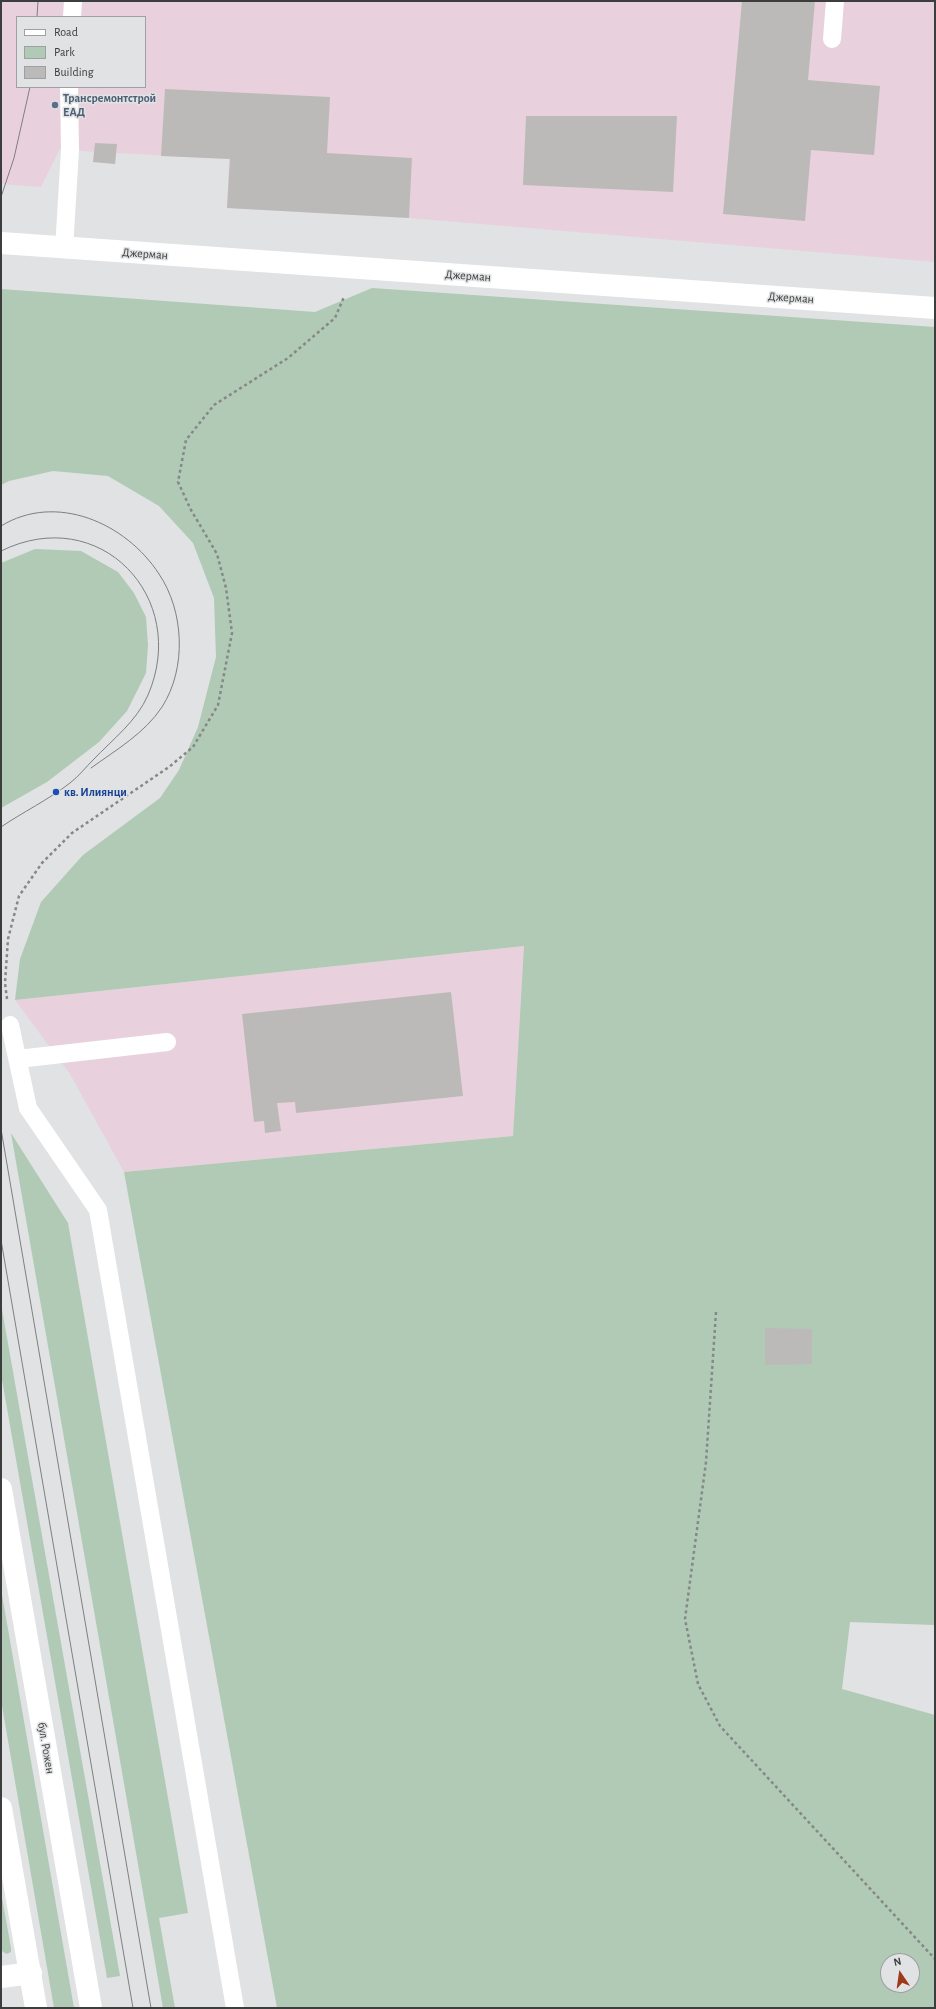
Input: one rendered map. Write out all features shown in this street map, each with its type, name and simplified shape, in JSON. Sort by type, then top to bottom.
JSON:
[{"type":"street","name":"Джерман","points":[[1,243],[64,249],[935,308]]},
{"type":"street","name":"бул. Рожен","points":[[1,1489],[90,2008]]},
{"type":"street","points":[[1,1808],[36,2008]]},
{"type":"street","points":[[1,1978],[31,1973]]},
{"type":"lane","points":[[72,1],[72,16]]},
{"type":"lane","points":[[832,39],[835,1]]},
{"type":"lane","points":[[64,249],[70,150],[69,88]]},
{"type":"lane","points":[[10,1025],[28,1108],[98,1210],[235,2008]]},
{"type":"lane","points":[[18,1059],[167,1042]]},
{"type":"path","points":[[10,1025],[5,983],[8,939],[19,896],[42,863],[72,833],[169,767],[193,747],[218,705],[232,633],[226,588],[217,554],[191,510],[178,482],[186,440],[214,405],[288,358],[335,318],[356,269]]},
{"type":"path","points":[[716,1312],[706,1462],[685,1619],[698,1684],[720,1726],[935,1959]]},
{"type":"shaded area","points":[[1,1],[935,1],[935,262],[409,218],[227,208],[229,159],[116,153],[115,164],[93,162],[94,152],[60,149],[41,187],[1,184]]},
{"type":"shaded area","points":[[524,946],[513,1136],[124,1172],[70,1074],[15,1000]]},
{"type":"green space","points":[[372,288],[935,327],[935,1625],[850,1622],[842,1689],[935,1715],[935,2008],[277,2008],[124,1172],[513,1136],[524,946],[15,1000],[20,959],[41,902],[83,855],[160,798],[179,770],[198,727],[216,657],[214,598],[193,543],[159,506],[108,476],[53,471],[9,481],[1,485],[1,289],[315,312]]},
{"type":"green space","points":[[35,549],[81,551],[118,572],[134,593],[146,617],[148,645],[146,673],[127,711],[99,742],[47,782],[1,808],[1,563]]},
{"type":"green space","points":[[11,1133],[68,1223],[188,1913],[159,1918],[175,2008],[163,2008]]},
{"type":"green space","points":[[1,1304],[120,1976],[107,1978],[1,1374]]},
{"type":"green space","points":[[1,1589],[74,2008],[54,2008],[1,1700]]},
{"type":"green space","points":[[1,1892],[11,1948],[11,1952],[7,1954],[3,1952],[1,1948]]},
{"type":"building","points":[[742,1],[815,1],[808,80],[880,86],[874,155],[811,150],[805,221],[723,214]]},
{"type":"building","points":[[165,89],[330,97],[327,153],[412,158],[409,218],[227,208],[230,159],[161,156]]},
{"type":"building","points":[[526,116],[677,116],[673,192],[523,185]]},
{"type":"building","points":[[95,143],[117,144],[115,164],[93,162]]},
{"type":"building","points":[[451,992],[463,1096],[296,1113],[295,1102],[277,1103],[281,1131],[265,1133],[264,1121],[254,1122],[242,1014]]},
{"type":"building","points":[[765,1328],[812,1329],[812,1364],[765,1365]]},
{"type":"tram line","points":[[37,16],[38,1]]},
{"type":"tram line","points":[[1,197],[14,158],[30,88]]},
{"type":"tram line","points":[[1,526],[22,516],[44,512],[66,513],[88,518],[109,527],[128,540],[145,556],[159,574],[174,605],[178,622],[179,658],[176,675],[170,692],[162,707],[139,733],[91,768]]},
{"type":"tram line","points":[[1,551],[37,539],[72,539],[102,549],[127,568],[146,594],[157,625],[158,659],[148,695],[131,722],[124,730],[70,783],[1,827]]},
{"type":"tram line","points":[[1,1129],[151,2008]]},
{"type":"tram line","points":[[1,1240],[133,2008]]},
{"type":"place","name":"Трансремонтстрой ЕАД","points":[[55,105]]},
{"type":"place","name":"кв. Илиянци","points":[[56,792]]}]
